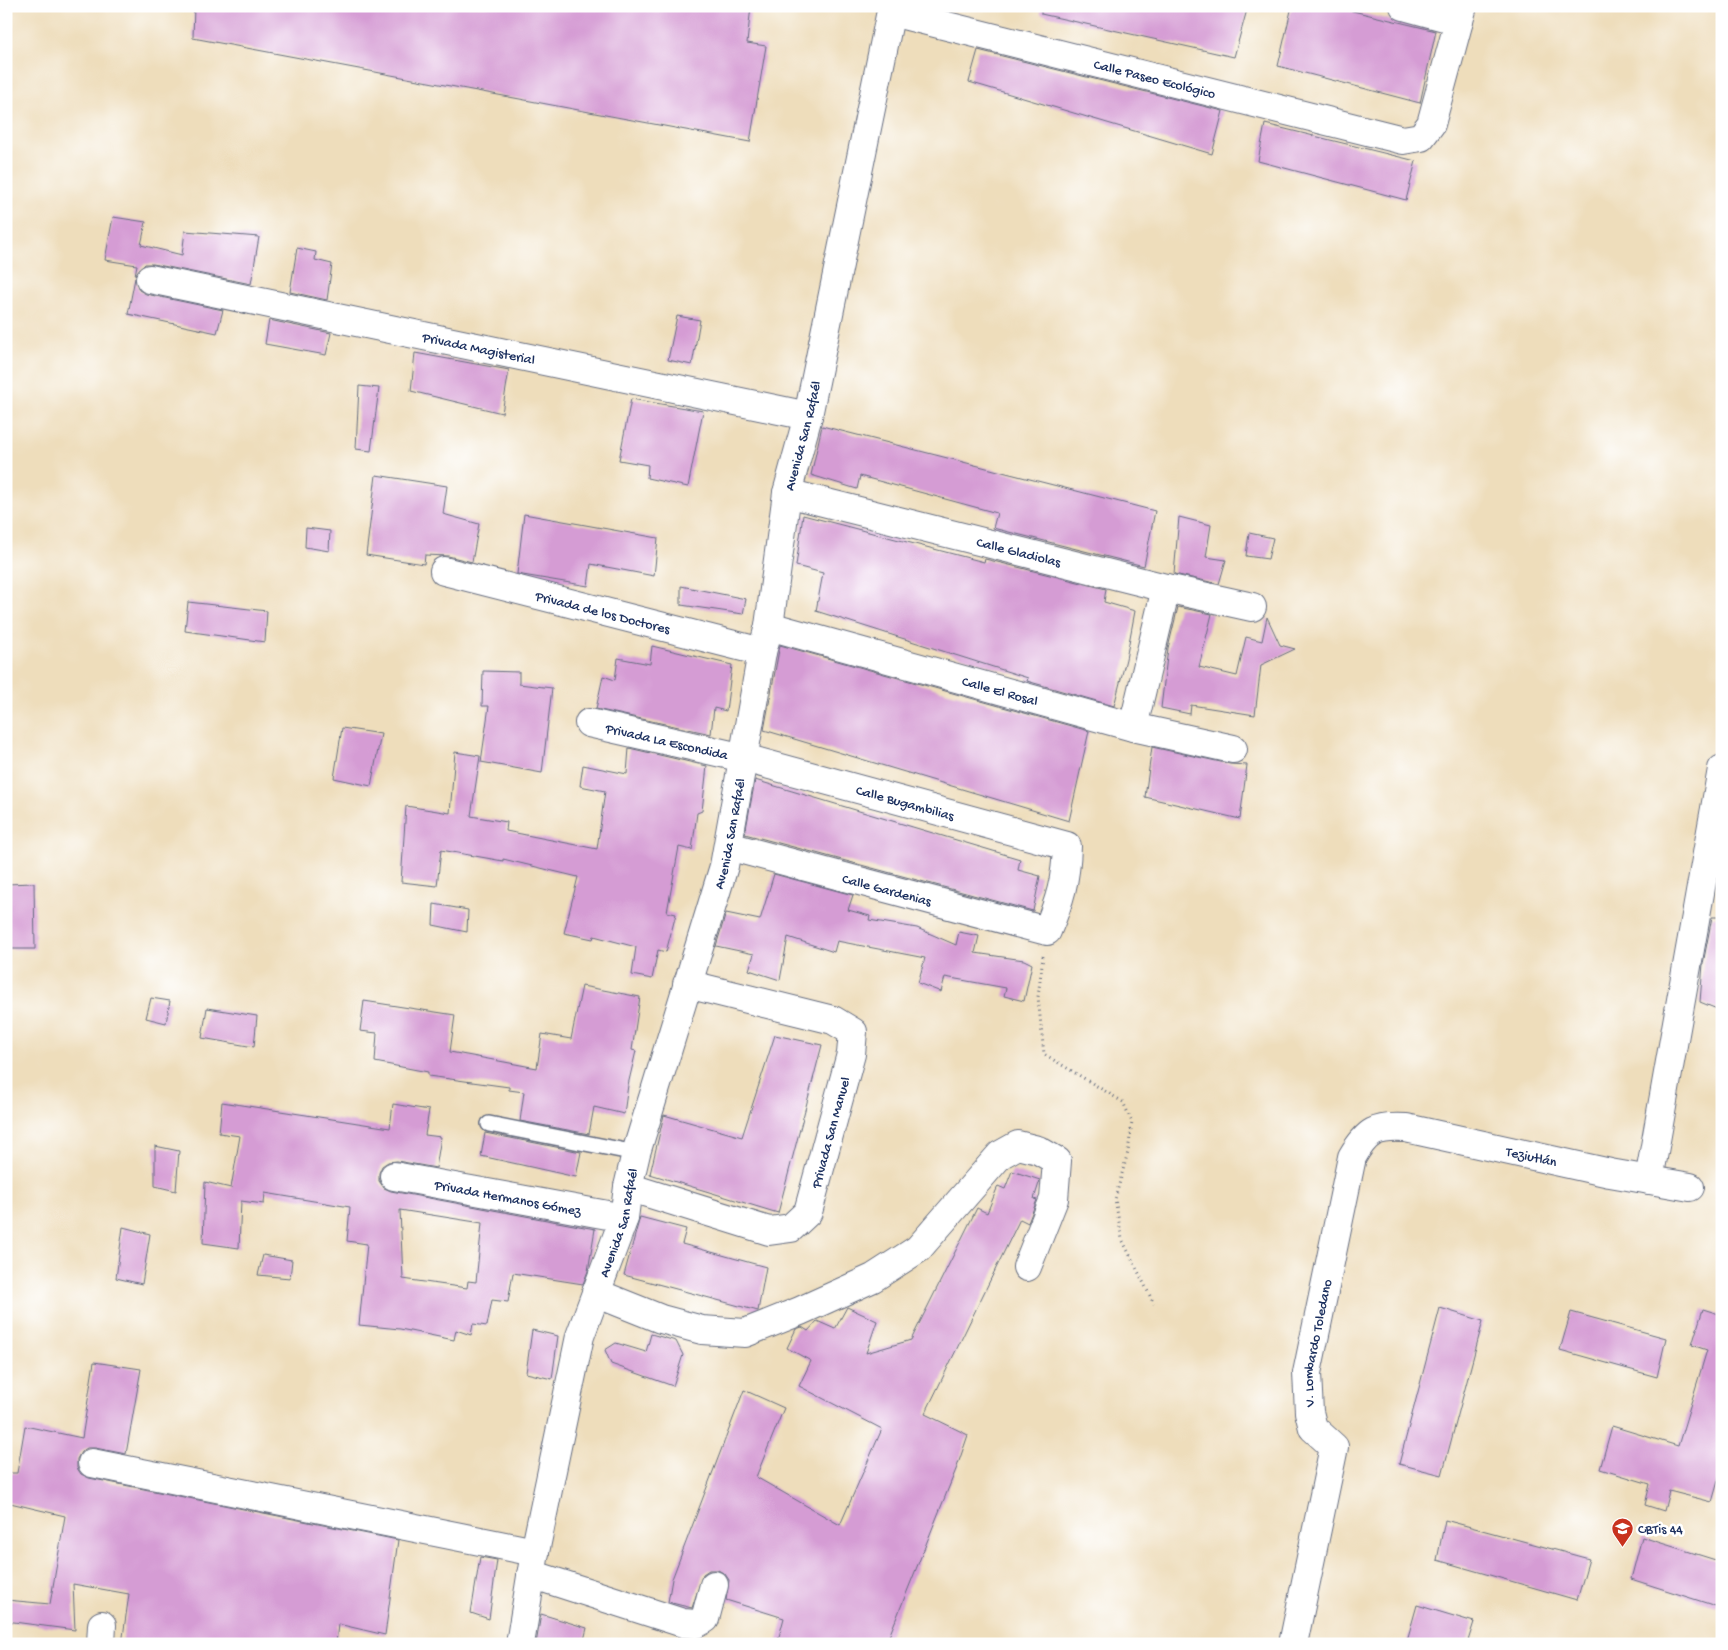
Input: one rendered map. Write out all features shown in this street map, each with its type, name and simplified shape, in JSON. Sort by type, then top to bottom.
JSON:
[{"type":"street","points":[[1404,6],[1461,14]]},
{"type":"street","name":"Calle Paseo Ecológico","points":[[891,9],[1403,140],[1421,137],[1431,124],[1461,14]]},
{"type":"street","name":"Avenida San Rafaél","points":[[520,1644],[533,1563],[580,1336],[624,1218],[628,1187],[636,1153],[724,866],[762,652],[769,626],[787,492],[808,416],[891,9]]},
{"type":"street","name":"Privada Magisterial","points":[[150,279],[808,416]]},
{"type":"street","name":"Calle Gladiolas","points":[[787,492],[1166,588],[1252,606]]},
{"type":"street","name":"Privada de los Doctores","points":[[444,571],[762,652]]},
{"type":"street","points":[[1133,727],[1166,588]]},
{"type":"street","name":"Calle El Rosal","points":[[769,626],[1133,727],[1233,749]]},
{"type":"street","name":"Privada La Escondida","points":[[589,723],[744,758]]},
{"type":"street","name":"Calle Bugambilias","points":[[744,758],[1067,846],[1066,873],[1062,896],[1047,931]]},
{"type":"street","points":[[1650,1180],[1722,769]]},
{"type":"street","name":"Calle Gardenias","points":[[728,846],[1047,931]]},
{"type":"street","name":"Privada San Manuel","points":[[628,1187],[769,1231],[791,1228],[808,1212],[852,1054],[853,1032],[833,1020],[687,984]]},
{"type":"street","name":"Teziutlán","points":[[1374,1130],[1390,1127],[1406,1128],[1690,1187]]},
{"type":"street","name":"V. Lombardo Toledano","points":[[1293,1644],[1334,1447],[1313,1428],[1309,1412],[1307,1373],[1352,1157],[1363,1139],[1374,1130]]},
{"type":"street","points":[[596,1293],[661,1319],[702,1330],[745,1333],[800,1312],[873,1278],[918,1249],[1000,1155],[1018,1145],[1038,1150],[1056,1161],[1054,1199],[1027,1267]]},
{"type":"street","name":"Privada Hermanos Gómez","points":[[394,1176],[624,1218]]},
{"type":"street","points":[[92,1463],[533,1563],[683,1623],[696,1624],[705,1619],[714,1585]]},
{"type":"lane","points":[[489,1124],[636,1153]]},
{"type":"path","points":[[1047,931],[1038,997],[1044,1054],[1123,1102],[1132,1122],[1128,1152],[1115,1199],[1122,1239],[1154,1304]]},
{"type":"building","points":[[194,6],[751,6],[747,43],[766,46],[750,142],[193,38]]},
{"type":"building","points":[[1041,6],[1248,6],[1234,57],[1041,14]]},
{"type":"building","points":[[1292,6],[1332,6],[1436,31],[1420,103],[1278,66]]},
{"type":"building","points":[[978,50],[1223,111],[1212,154],[969,82]]},
{"type":"building","points":[[1265,124],[1416,161],[1406,200],[1258,161]]},
{"type":"building","points":[[113,217],[146,222],[141,245],[182,255],[185,231],[259,237],[251,284],[153,264],[145,264],[135,275],[137,265],[105,260]]},
{"type":"building","points":[[297,248],[316,252],[315,260],[332,264],[327,300],[290,292]]},
{"type":"building","points":[[135,278],[139,290],[146,294],[223,310],[217,333],[128,314]]},
{"type":"building","points":[[677,316],[700,320],[692,365],[668,360]]},
{"type":"building","points":[[269,320],[331,333],[326,355],[265,344]]},
{"type":"building","points":[[415,353],[509,370],[502,413],[411,391]]},
{"type":"building","points":[[359,386],[379,388],[371,451],[356,449]]},
{"type":"building","points":[[631,399],[703,411],[688,487],[647,478],[648,465],[619,460]]},
{"type":"building","points":[[822,426],[1155,511],[1144,566],[993,528],[997,513],[860,476],[857,489],[811,475]]},
{"type":"building","points":[[376,475],[447,486],[443,514],[479,524],[472,562],[448,556],[425,555],[424,564],[366,555]]},
{"type":"building","points":[[524,514],[658,538],[654,576],[591,564],[588,586],[517,574]]},
{"type":"building","points":[[803,515],[984,562],[985,559],[1106,589],[1104,602],[1135,611],[1126,659],[1114,706],[1027,681],[1028,678],[816,611],[823,573],[796,566]]},
{"type":"building","points":[[1179,517],[1211,525],[1206,557],[1226,560],[1219,584],[1174,574]]},
{"type":"building","points":[[306,528],[330,531],[329,551],[305,547]]},
{"type":"building","points":[[1249,533],[1273,538],[1268,559],[1246,556]]},
{"type":"building","points":[[681,586],[746,599],[743,614],[681,605]]},
{"type":"building","points":[[188,602],[267,611],[265,642],[185,631]]},
{"type":"building","points":[[1178,607],[1212,614],[1199,667],[1237,676],[1246,637],[1262,641],[1267,617],[1280,645],[1295,649],[1261,665],[1255,715],[1191,705],[1190,714],[1161,708],[1168,648]]},
{"type":"building","points":[[780,645],[1089,731],[1069,821],[764,730]]},
{"type":"building","points":[[652,646],[732,665],[726,711],[714,708],[711,734],[596,709],[603,676],[615,680],[618,658],[650,664]]},
{"type":"building","points":[[483,671],[519,672],[519,684],[552,688],[542,773],[481,762],[489,706],[482,706]]},
{"type":"building","points":[[342,728],[381,734],[371,786],[334,778]]},
{"type":"building","points":[[1152,747],[1230,764],[1247,765],[1240,819],[1145,797]]},
{"type":"building","points":[[629,748],[707,766],[702,811],[697,813],[692,850],[679,847],[667,912],[676,914],[666,952],[658,950],[652,979],[632,975],[636,947],[594,936],[593,939],[564,933],[578,877],[503,859],[503,861],[441,850],[437,886],[401,882],[406,806],[450,813],[455,752],[480,756],[471,816],[507,822],[506,831],[597,849],[605,791],[580,786],[583,765],[627,774]]},
{"type":"building","points":[[755,780],[1020,859],[1018,870],[1040,876],[1033,911],[745,834]]},
{"type":"building","points":[[774,874],[853,895],[848,910],[870,916],[869,920],[917,928],[956,945],[959,932],[979,936],[975,953],[1024,960],[1032,964],[1024,1001],[1004,996],[1006,988],[945,977],[941,992],[918,983],[925,958],[837,941],[834,952],[788,937],[780,980],[749,970],[754,954],[716,946],[726,913],[760,920]]},
{"type":"building","points":[[34,883],[35,949],[6,949],[6,884]]},
{"type":"building","points":[[434,904],[468,910],[467,932],[433,925]]},
{"type":"building","points":[[1712,917],[1722,917],[1722,1011],[1700,1002],[1703,964]]},
{"type":"building","points":[[582,986],[640,997],[632,1050],[636,1051],[624,1114],[594,1107],[589,1134],[520,1121],[524,1092],[509,1090],[509,1087],[428,1076],[428,1072],[375,1062],[377,1033],[360,1031],[364,1001],[455,1015],[450,1052],[537,1068],[542,1034],[571,1039]]},
{"type":"building","points":[[151,998],[170,1001],[166,1023],[146,1018]]},
{"type":"building","points":[[207,1008],[257,1016],[254,1047],[202,1038]]},
{"type":"building","points":[[775,1035],[822,1045],[778,1213],[650,1174],[664,1115],[742,1137]]},
{"type":"building","points":[[222,1102],[390,1128],[393,1104],[429,1110],[425,1135],[441,1137],[436,1168],[397,1161],[388,1162],[382,1166],[379,1173],[379,1181],[384,1188],[391,1191],[595,1229],[588,1271],[583,1284],[513,1273],[508,1302],[492,1300],[487,1326],[473,1324],[471,1335],[456,1330],[454,1340],[400,1329],[359,1325],[367,1244],[347,1241],[350,1207],[265,1193],[264,1204],[241,1201],[239,1248],[203,1243],[205,1182],[231,1188],[240,1136],[219,1133]],"holes":[[[400,1210],[482,1223],[476,1282],[468,1281],[467,1288],[403,1279]]]},
{"type":"building","points":[[485,1133],[581,1152],[576,1177],[481,1156]]},
{"type":"building","points":[[155,1146],[179,1151],[176,1191],[155,1186]]},
{"type":"building","points":[[1012,1171],[1040,1180],[1034,1199],[1037,1200],[1028,1223],[1020,1219],[925,1414],[968,1435],[886,1644],[777,1644],[784,1618],[726,1600],[729,1580],[725,1574],[718,1570],[709,1570],[703,1574],[692,1608],[668,1602],[672,1579],[744,1390],[784,1408],[756,1477],[840,1525],[882,1429],[799,1386],[811,1361],[787,1348],[796,1329],[802,1327],[808,1331],[817,1321],[835,1329],[847,1307],[877,1321],[866,1353],[911,1340],[977,1208],[987,1213],[998,1186],[1005,1189]]},
{"type":"building","points":[[640,1217],[686,1229],[682,1244],[766,1267],[758,1311],[624,1275]]},
{"type":"building","points":[[123,1227],[150,1234],[142,1284],[116,1278]]},
{"type":"building","points":[[263,1255],[292,1260],[290,1278],[258,1275]]},
{"type":"building","points":[[1440,1308],[1483,1321],[1442,1475],[1399,1464]]},
{"type":"building","points":[[1703,1309],[1722,1315],[1722,1467],[1712,1502],[1669,1491],[1664,1511],[1645,1505],[1650,1484],[1600,1469],[1612,1426],[1678,1446],[1707,1350],[1692,1345]]},
{"type":"building","points":[[1571,1312],[1666,1338],[1657,1377],[1560,1350]]},
{"type":"building","points":[[532,1330],[558,1336],[552,1379],[526,1373]]},
{"type":"building","points":[[651,1334],[676,1341],[683,1355],[673,1386],[611,1364],[605,1350],[616,1343],[646,1352]]},
{"type":"building","points":[[94,1362],[141,1369],[126,1454],[87,1448],[81,1452],[77,1459],[77,1468],[81,1474],[89,1478],[398,1540],[385,1635],[338,1624],[336,1644],[122,1644],[129,1594],[73,1584],[75,1630],[6,1621],[6,1600],[50,1604],[65,1516],[6,1502],[6,1473],[17,1473],[25,1426],[82,1438]]},
{"type":"building","points":[[1445,1520],[1589,1559],[1577,1600],[1437,1560]]},
{"type":"building","points":[[1642,1537],[1722,1562],[1722,1608],[1631,1579]]},
{"type":"building","points":[[480,1557],[497,1560],[489,1619],[471,1613]]},
{"type":"building","points":[[1417,1605],[1474,1622],[1467,1644],[1406,1644]]},
{"type":"building","points":[[541,1614],[587,1628],[583,1644],[536,1644]]},
{"type":"place","name":"CBTis 44","points":[[1622,1547]]}]
